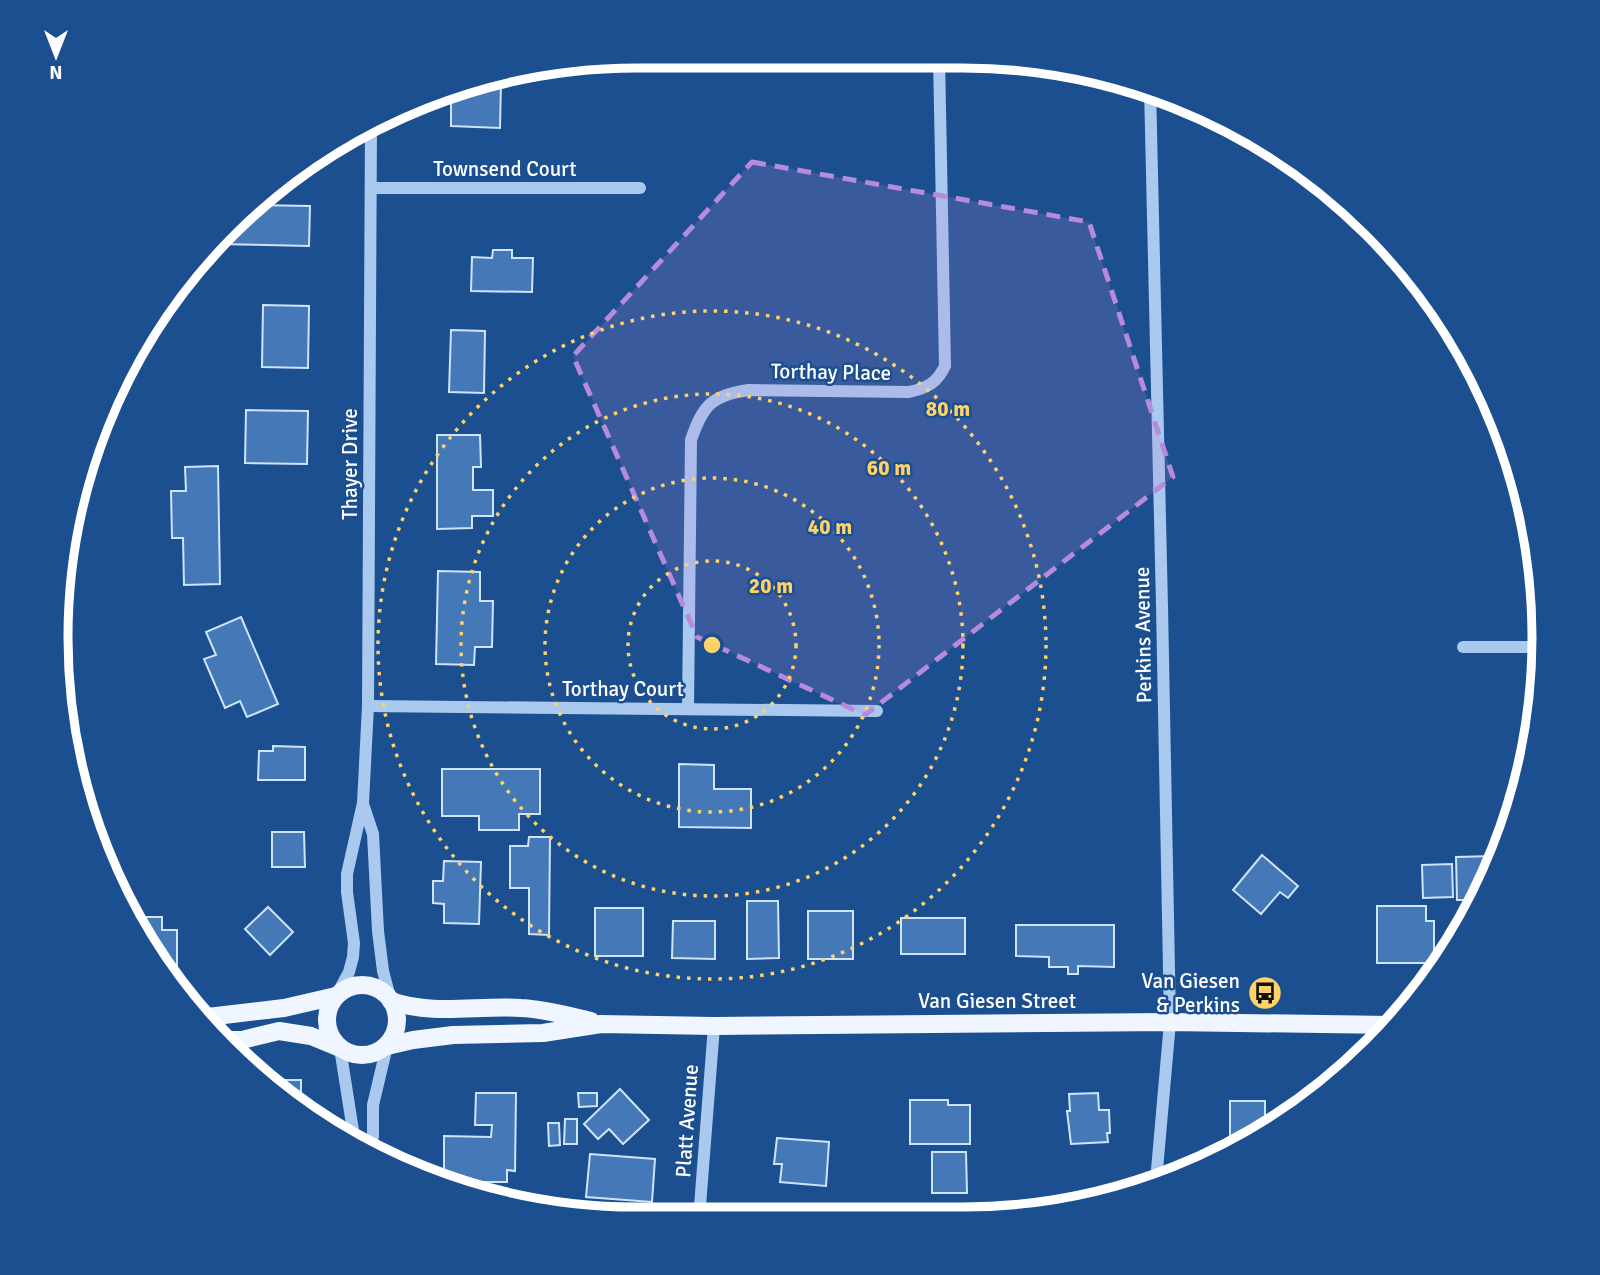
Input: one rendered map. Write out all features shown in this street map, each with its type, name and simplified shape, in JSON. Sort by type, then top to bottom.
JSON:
[{"type":"main road","points":[[213,1016],[284,1008],[336,996],[354,986],[365,985],[384,993],[396,1012],[394,1035],[387,1046],[369,1055],[359,1056],[311,1036],[279,1031],[235,1040]]},
{"type":"main road","points":[[336,996],[327,1012],[326,1021],[333,1041],[340,1048]]},
{"type":"main road","name":"Van Giesen Street","points":[[391,1001],[440,1011],[521,1008],[601,1024]]},
{"type":"main road","name":"Van Giesen Street","points":[[387,1046],[453,1035],[543,1033],[601,1024],[714,1026],[1170,1022],[1379,1025]]},
{"type":"street","name":"Torthay Place","points":[[688,709],[691,440],[700,415],[708,404],[731,393],[749,390],[909,392],[926,388],[938,380],[945,366],[939,68]]},
{"type":"street","name":"Perkins Avenue","points":[[1150,100],[1170,1022],[1157,1172]]},
{"type":"street","name":"Thayer Drive","points":[[336,996],[349,972],[353,957],[347,874],[363,803],[369,706],[371,135]]},
{"type":"street","name":"Townsend Court","points":[[371,188],[640,188]]},
{"type":"street","points":[[1463,648],[1532,647]]},
{"type":"street","name":"Torthay Court","points":[[369,706],[877,711]]},
{"type":"street","name":"Thayer Drive","points":[[363,803],[373,834],[379,940],[391,1001]]},
{"type":"street","name":"Platt Avenue","points":[[700,1207],[714,1026]]},
{"type":"street","points":[[372,1140],[373,1105],[387,1046]]},
{"type":"street","points":[[340,1048],[353,1130]]},
{"type":"highlighted area","points":[[752,162],[1089,222],[1173,477],[865,715],[697,637],[573,356]]},
{"type":"building","points":[[501,85],[500,128],[451,126],[451,100]]},
{"type":"building","points":[[268,205],[310,206],[309,246],[226,244]]},
{"type":"building","points":[[493,250],[512,250],[512,258],[533,258],[532,292],[471,291],[472,257],[492,258]]},
{"type":"building","points":[[263,305],[309,306],[308,368],[262,367]]},
{"type":"building","points":[[451,330],[485,331],[484,393],[449,392]]},
{"type":"building","points":[[246,410],[308,411],[307,464],[245,463]]},
{"type":"building","points":[[437,435],[480,435],[481,467],[473,467],[473,490],[493,490],[493,516],[472,516],[472,528],[437,529]]},
{"type":"building","points":[[218,466],[220,584],[184,585],[183,538],[172,538],[171,491],[186,491],[185,467]]},
{"type":"building","points":[[438,571],[480,572],[480,601],[493,601],[492,647],[475,647],[474,665],[436,664]]},
{"type":"building","points":[[241,617],[278,704],[247,717],[240,701],[225,708],[204,659],[216,655],[206,632]]},
{"type":"building","points":[[273,746],[305,747],[305,780],[258,780],[259,751],[273,751]]},
{"type":"building","points":[[679,764],[714,765],[714,789],[751,789],[751,828],[679,827]]},
{"type":"building","points":[[442,769],[540,769],[540,814],[519,814],[519,830],[479,830],[479,816],[442,816]]},
{"type":"building","points":[[272,832],[304,832],[305,867],[272,867]]},
{"type":"building","points":[[529,837],[550,837],[549,935],[529,934],[529,888],[510,888],[510,846],[528,846]]},
{"type":"building","points":[[1262,855],[1298,886],[1288,898],[1280,892],[1261,914],[1233,890]]},
{"type":"building","points":[[1487,856],[1467,900],[1457,900],[1456,857]]},
{"type":"building","points":[[444,861],[481,862],[479,924],[444,923],[444,904],[433,903],[433,881],[443,881]]},
{"type":"building","points":[[1452,864],[1453,897],[1423,898],[1422,865]]},
{"type":"building","points":[[747,901],[778,901],[779,958],[747,959]]},
{"type":"building","points":[[1377,906],[1426,906],[1426,921],[1434,921],[1434,957],[1429,963],[1377,963]]},
{"type":"building","points":[[268,907],[293,932],[270,955],[245,929]]},
{"type":"building","points":[[595,908],[643,908],[643,956],[595,956]]},
{"type":"building","points":[[808,911],[853,911],[853,959],[808,959]]},
{"type":"building","points":[[142,917],[162,917],[162,930],[177,930],[177,968],[164,954]]},
{"type":"building","points":[[901,918],[965,918],[965,954],[901,954]]},
{"type":"building","points":[[673,921],[715,921],[715,959],[672,958]]},
{"type":"building","points":[[1016,925],[1114,925],[1114,967],[1078,966],[1078,974],[1068,974],[1068,967],[1049,967],[1049,957],[1016,956]]},
{"type":"building","points":[[280,1080],[301,1080],[301,1096]]},
{"type":"building","points":[[620,1089],[649,1120],[623,1144],[609,1129],[598,1139],[584,1124]]},
{"type":"building","points":[[476,1093],[516,1093],[515,1171],[507,1170],[507,1182],[472,1182],[444,1173],[444,1136],[491,1137],[492,1125],[475,1125]]},
{"type":"building","points":[[578,1093],[597,1093],[597,1106],[579,1107]]},
{"type":"building","points":[[1098,1093],[1099,1110],[1109,1110],[1108,1142],[1071,1144],[1067,1111],[1070,1111],[1069,1094]]},
{"type":"building","points":[[910,1100],[948,1100],[948,1105],[970,1105],[970,1144],[910,1144]]},
{"type":"building","points":[[1230,1101],[1265,1101],[1265,1119],[1230,1139]]},
{"type":"building","points":[[565,1119],[577,1119],[577,1144],[564,1144]]},
{"type":"building","points":[[548,1123],[559,1123],[560,1145],[549,1146]]},
{"type":"building","points":[[777,1138],[829,1142],[826,1186],[780,1182],[782,1164],[774,1164]]},
{"type":"building","points":[[932,1152],[966,1152],[967,1193],[932,1193]]},
{"type":"building","points":[[590,1154],[655,1159],[652,1202],[586,1197]]},
{"type":"place","name":"Van Giesen & Perkins","points":[[1265,993]]}]
